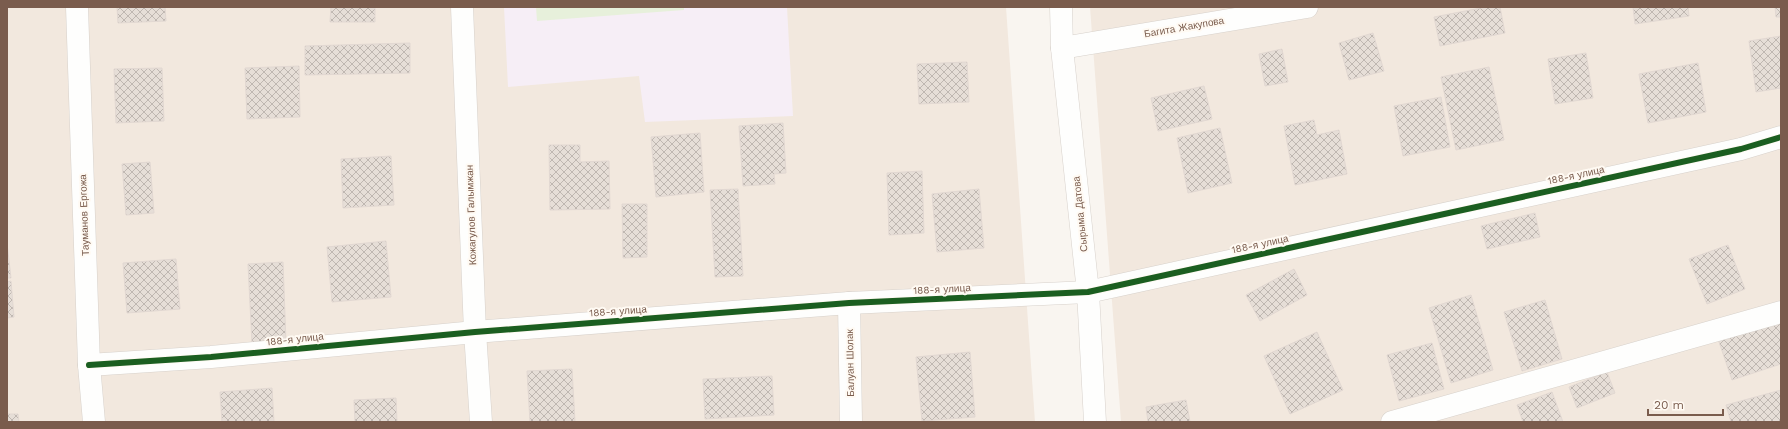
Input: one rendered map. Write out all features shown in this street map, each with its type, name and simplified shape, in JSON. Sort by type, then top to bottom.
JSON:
[{"type":"street","name":"Тауманов Ергожа","points":[[77,7],[89,365],[94,422]]},
{"type":"street","name":"Кожагулов Галымжан","points":[[462,7],[475,332],[481,422]]},
{"type":"street","name":"Сырыма Датова","points":[[1061,7],[1062,48],[1088,292],[1095,422]]},
{"type":"street","name":"Багита Жакупова","points":[[1062,48],[1306,7]]},
{"type":"street","name":"188-я улица","points":[[89,365],[211,357],[475,332],[849,303],[1088,292],[1741,149],[1781,137]]},
{"type":"street","name":"Балуан Шолак","points":[[849,303],[851,422]]},
{"type":"street","points":[[1392,422],[1781,312]]},
{"type":"shaded area","points":[[7,7],[1006,7],[1035,422],[7,422]]},
{"type":"shaded area","points":[[504,7],[787,7],[793,116],[645,122],[639,76],[508,87]]},
{"type":"shaded area","points":[[1090,7],[1781,7],[1781,422],[1121,422]]},
{"type":"green space","points":[[536,7],[684,7],[684,10],[537,21]]},
{"type":"building","points":[[117,7],[165,7],[166,21],[118,23]]},
{"type":"building","points":[[331,7],[375,7],[375,22],[330,22]]},
{"type":"building","points":[[1486,7],[1500,7],[1505,33],[1440,46],[1434,17]]},
{"type":"building","points":[[1633,7],[1688,7],[1689,16],[1635,24]]},
{"type":"building","points":[[1775,7],[1781,7],[1781,17],[1776,17]]},
{"type":"building","points":[[1373,33],[1384,71],[1349,80],[1339,43]]},
{"type":"building","points":[[1781,36],[1781,88],[1756,92],[1749,41]]},
{"type":"building","points":[[410,43],[410,73],[305,75],[305,46]]},
{"type":"building","points":[[1282,49],[1288,82],[1265,86],[1259,54]]},
{"type":"building","points":[[1586,53],[1593,98],[1555,104],[1548,59]]},
{"type":"building","points":[[967,62],[969,102],[919,104],[917,64]]},
{"type":"building","points":[[1698,63],[1706,112],[1648,123],[1639,74]]},
{"type":"building","points":[[299,66],[300,117],[247,119],[245,68]]},
{"type":"building","points":[[1489,67],[1504,140],[1456,150],[1441,77]]},
{"type":"building","points":[[162,68],[164,121],[116,123],[114,69]]},
{"type":"building","points":[[1204,86],[1212,119],[1158,131],[1151,98]]},
{"type":"building","points":[[1441,97],[1450,147],[1403,156],[1394,106]]},
{"type":"building","points":[[1314,120],[1317,135],[1339,130],[1347,174],[1295,185],[1284,126]]},
{"type":"building","points":[[783,123],[786,173],[774,174],[775,184],[743,186],[739,126]]},
{"type":"building","points":[[1220,128],[1232,183],[1188,193],[1177,138]]},
{"type":"building","points":[[700,133],[704,192],[656,197],[651,137]]},
{"type":"building","points":[[549,145],[580,145],[580,162],[609,161],[610,209],[550,210]]},
{"type":"building","points":[[391,156],[394,205],[343,208],[341,159]]},
{"type":"building","points":[[150,162],[154,213],[126,215],[122,164]]},
{"type":"building","points":[[922,171],[924,233],[889,235],[887,173]]},
{"type":"building","points":[[738,189],[743,276],[715,277],[710,190]]},
{"type":"building","points":[[979,189],[984,248],[937,252],[932,194]]},
{"type":"building","points":[[622,204],[647,204],[647,257],[623,258]]},
{"type":"building","points":[[1535,213],[1540,237],[1487,249],[1481,226]]},
{"type":"building","points":[[386,241],[391,297],[332,302],[327,247]]},
{"type":"building","points":[[7,243],[11,278],[7,278]]},
{"type":"building","points":[[1728,245],[1745,289],[1707,304],[1689,259]]},
{"type":"building","points":[[176,259],[180,309],[127,313],[123,263]]},
{"type":"building","points":[[283,262],[286,343],[252,344],[248,264]]},
{"type":"building","points":[[1294,269],[1307,295],[1260,321],[1246,295]]},
{"type":"building","points":[[11,281],[14,317],[7,318],[7,282]]},
{"type":"building","points":[[1471,295],[1493,370],[1451,383],[1429,308]]},
{"type":"building","points":[[1545,300],[1562,359],[1522,371],[1504,312]]},
{"type":"building","points":[[1781,319],[1781,364],[1732,380],[1718,339]]},
{"type":"building","points":[[1317,332],[1343,390],[1290,414],[1264,356]]},
{"type":"building","points":[[1432,343],[1444,389],[1399,401],[1387,355]]},
{"type":"building","points":[[970,352],[975,417],[922,421],[916,357]]},
{"type":"building","points":[[572,369],[575,422],[530,422],[527,371]]},
{"type":"building","points":[[1607,372],[1615,393],[1577,408],[1569,387]]},
{"type":"building","points":[[772,376],[774,415],[705,419],[703,379]]},
{"type":"building","points":[[272,388],[274,422],[222,422],[220,392]]},
{"type":"building","points":[[1781,390],[1781,422],[1731,422],[1726,405]]},
{"type":"building","points":[[1552,392],[1563,422],[1523,422],[1517,405]]},
{"type":"building","points":[[396,398],[397,422],[355,422],[354,400]]},
{"type":"building","points":[[1186,400],[1190,422],[1148,422],[1146,407]]},
{"type":"building","points":[[7,414],[18,414],[19,422],[7,422]]},
{"type":"cycle path","points":[[89,365],[211,357],[475,332],[849,303],[1088,292],[1741,149],[1781,137]]}]
